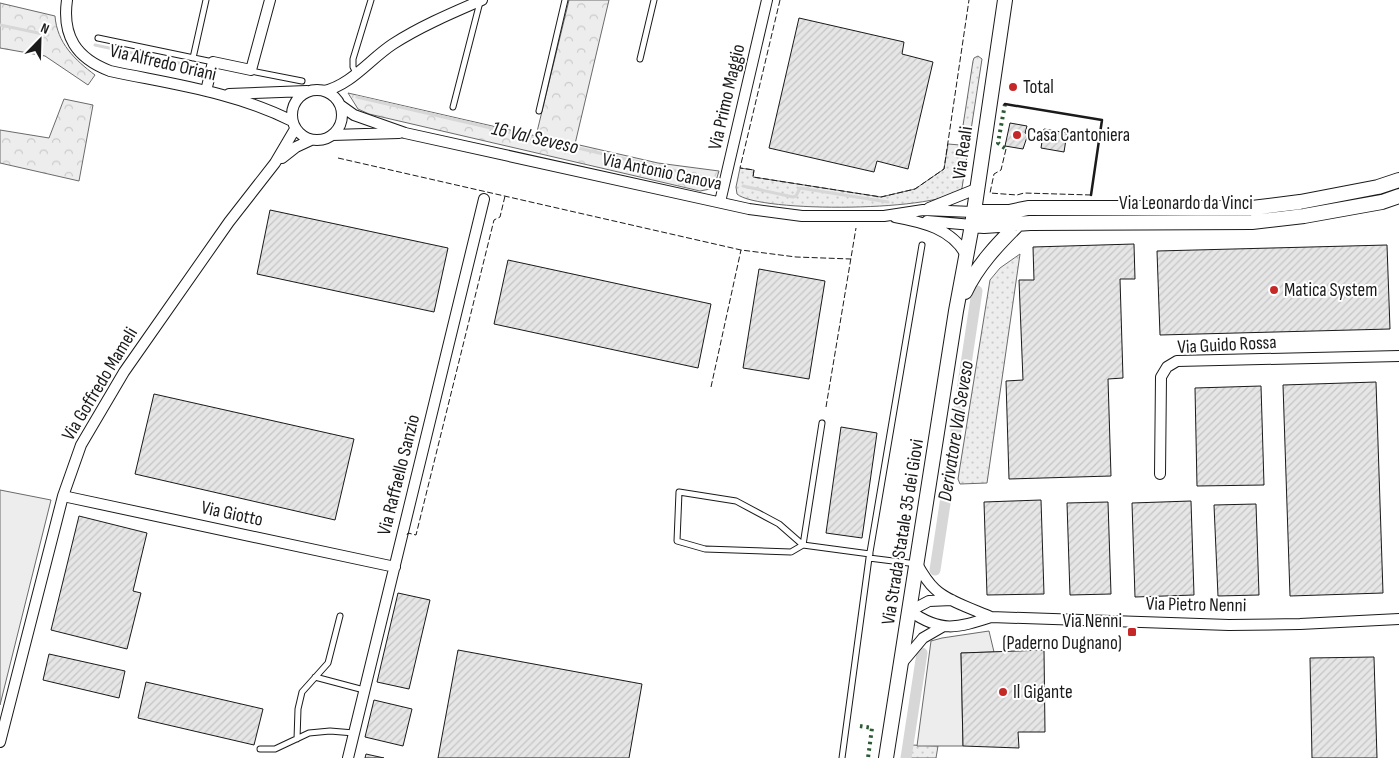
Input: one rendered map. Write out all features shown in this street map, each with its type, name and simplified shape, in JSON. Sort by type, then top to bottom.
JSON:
[{"type":"main road","name":"Via Reali","points":[[956,311],[1005,0]]},
{"type":"main road","name":"Via Leonardo da Vinci","points":[[972,218],[1028,208],[1252,208],[1300,202],[1378,187],[1399,180]]},
{"type":"main road","name":"Via Leonardo da Vinci","points":[[972,218],[984,226],[1030,223],[1226,223],[1269,221],[1382,202],[1399,196]]},
{"type":"main road","points":[[956,311],[972,276],[1017,225]]},
{"type":"main road","name":"Via Strada Statale 35 dei Giovi","points":[[886,758],[956,311]]},
{"type":"street","name":"Via Alfredo Oriani","points":[[66,0],[65,17],[67,32],[82,55],[95,65],[110,71],[224,94]]},
{"type":"street","points":[[206,91],[213,62],[251,70],[270,0]]},
{"type":"street","name":"Via Primo Maggio","points":[[720,202],[767,0]]},
{"type":"street","points":[[224,94],[324,91],[339,86],[379,54],[405,37],[481,1]]},
{"type":"street","points":[[275,163],[293,125],[293,105],[297,99],[310,91]]},
{"type":"street","points":[[275,163],[296,147],[311,140],[326,139],[338,129],[342,113],[340,105],[336,99],[324,91]]},
{"type":"street","points":[[224,94],[274,111],[293,125],[299,134],[311,140]]},
{"type":"street","name":"Via Antonio Canova","points":[[340,105],[354,115],[406,133],[749,209],[802,216],[884,216],[911,220],[931,226],[951,236],[962,247],[966,255]]},
{"type":"street","name":"Via Antonio Canova","points":[[332,135],[406,133]]},
{"type":"street","name":"Via Goffredo Mameli","points":[[0,742],[63,496],[81,445],[124,372],[229,222],[275,163]]},
{"type":"street","name":"Via Antonio Canova","points":[[884,216],[923,210],[976,189]]},
{"type":"street","name":"Via Raffaello Sanzio","points":[[348,758],[484,199]]},
{"type":"street","name":"Via Antonio Canova","points":[[923,210],[972,218]]},
{"type":"street","name":"Via Antonio Canova","points":[[911,220],[972,218]]},
{"type":"street","name":"Via Guido Rossa","points":[[1160,474],[1161,377],[1166,367],[1176,361],[1399,356]]},
{"type":"street","name":"Via Giotto","points":[[63,496],[395,567]]},
{"type":"street","name":"Via Pietro Nenni","points":[[917,564],[931,586],[943,596],[991,617]]},
{"type":"street","name":"Via Pietro Nenni","points":[[942,627],[920,618],[910,611],[929,601],[952,600]]},
{"type":"street","name":"Via Pietro Nenni","points":[[902,663],[923,638],[942,627],[965,625],[991,617],[1229,625],[1300,624],[1399,619]]},
{"type":"lane","points":[[193,58],[206,0]]},
{"type":"lane","points":[[356,73],[353,59],[371,0]]},
{"type":"lane","points":[[539,111],[566,0]]},
{"type":"lane","points":[[640,59],[654,0]]},
{"type":"lane","points":[[453,107],[481,1]]},
{"type":"lane","points":[[98,38],[213,62]]},
{"type":"lane","points":[[251,70],[302,81]]},
{"type":"lane","points":[[842,758],[870,556],[922,245]]},
{"type":"lane","points":[[822,423],[803,544],[791,552],[706,549],[677,542],[679,492],[736,501],[779,524],[803,544],[917,564]]},
{"type":"lane","points":[[297,739],[298,709],[302,692],[328,663],[340,616]]},
{"type":"lane","points":[[315,677],[365,690]]},
{"type":"lane","points":[[260,749],[275,749],[309,733],[330,731],[354,733]]},
{"type":"green space","points":[[569,0],[609,0],[575,144],[658,163],[719,171],[715,184],[710,189],[700,191],[369,114],[358,109],[348,93],[536,136]]},
{"type":"green space","points":[[0,3],[55,16],[56,26],[63,43],[74,57],[95,75],[88,85],[45,56],[0,48]]},
{"type":"green space","points":[[978,56],[982,59],[962,188],[948,196],[923,202],[851,207],[813,207],[779,204],[752,200],[737,194],[736,187],[740,168],[754,170],[753,177],[881,197],[915,189],[944,169],[948,144],[960,145],[973,61]]},
{"type":"green space","points":[[64,99],[93,105],[79,181],[0,163],[0,130],[49,138]]},
{"type":"green space","points":[[1020,254],[987,483],[960,484],[958,479],[990,280],[1000,268]]},
{"type":"green space","points":[[911,745],[938,746],[936,758],[909,758]]},
{"type":"shaded area","points":[[0,490],[51,500],[0,705]]},
{"type":"shaded area","points":[[989,631],[994,652],[961,653],[963,746],[917,746],[931,641]]},
{"type":"building","points":[[799,18],[904,42],[902,54],[933,62],[908,169],[877,161],[874,172],[769,148]]},
{"type":"building","name":"Casa Cantoniera","points":[[1010,123],[1027,126],[1025,133],[1028,134],[1023,149],[1005,146]]},
{"type":"building","points":[[1044,129],[1067,133],[1064,152],[1041,148]]},
{"type":"building","points":[[270,210],[448,248],[434,312],[257,274]]},
{"type":"building","points":[[1134,244],[1135,279],[1120,279],[1123,378],[1108,379],[1111,476],[1009,479],[1006,381],[1023,380],[1019,280],[1034,280],[1033,247]]},
{"type":"building","name":"Matica System","points":[[1387,245],[1390,329],[1160,335],[1157,251]]},
{"type":"building","points":[[508,260],[711,304],[698,368],[494,324]]},
{"type":"building","points":[[759,269],[825,281],[809,379],[743,368]]},
{"type":"building","points":[[1376,382],[1383,593],[1290,596],[1283,385]]},
{"type":"building","points":[[1261,386],[1264,485],[1197,486],[1195,388]]},
{"type":"building","points":[[154,394],[354,439],[335,520],[135,474]]},
{"type":"building","points":[[841,427],[877,433],[862,538],[826,533]]},
{"type":"building","points":[[1041,500],[1044,594],[987,595],[984,502]]},
{"type":"building","points":[[1191,501],[1194,595],[1135,597],[1132,503]]},
{"type":"building","points":[[1108,502],[1111,594],[1070,595],[1067,503]]},
{"type":"building","points":[[1256,504],[1259,595],[1218,596],[1214,505]]},
{"type":"building","points":[[79,516],[147,533],[133,591],[141,593],[127,649],[51,630]]},
{"type":"building","points":[[398,593],[430,600],[409,689],[377,682]]},
{"type":"building","points":[[458,650],[642,684],[629,758],[438,758]]},
{"type":"building","name":"Il Gigante","points":[[1044,650],[1045,732],[1018,732],[1019,748],[963,746],[961,653]]},
{"type":"building","points":[[49,654],[125,671],[119,698],[43,680]]},
{"type":"building","points":[[1374,657],[1377,758],[1312,758],[1310,658]]},
{"type":"building","points":[[146,682],[263,709],[254,745],[138,718]]},
{"type":"building","points":[[374,700],[412,709],[403,746],[365,737]]},
{"type":"building","points":[[366,754],[384,758],[365,758]]},
{"type":"waterway","name":"16 Val Seveso","points":[[0,25],[48,35]]},
{"type":"waterway","name":"16 Val Seveso","points":[[95,45],[188,65]]},
{"type":"waterway","name":"16 Val Seveso","points":[[357,97],[712,179]]},
{"type":"waterway","name":"16 Val Seveso","points":[[743,186],[793,197],[796,196],[800,188],[888,202]]},
{"type":"waterway","name":"Derivatore Val Seveso","points":[[935,570],[977,291]]},
{"type":"waterway","name":"Derivatore Val Seveso","points":[[906,758],[922,653]]},
{"type":"hedge","points":[[1005,104],[998,143],[1006,149]]},
{"type":"hedge","points":[[860,726],[872,728],[868,758]]},
{"type":"fence","points":[[780,0],[740,168],[754,170],[753,177],[881,197],[915,189],[944,169],[969,0]]},
{"type":"fence","points":[[1006,149],[1001,170],[994,174],[990,193],[1091,195]]},
{"type":"fence","points":[[338,158],[741,250],[796,257],[851,259]]},
{"type":"fence","points":[[407,535],[408,533],[416,535],[494,220],[500,217],[505,196]]},
{"type":"fence","points":[[826,407],[856,228]]},
{"type":"fence","points":[[711,387],[741,250]]},
{"type":"wall","points":[[1005,104],[1102,120],[1091,195]]},
{"type":"place","name":"Total","points":[[1013,87]]},
{"type":"place","name":"Casa Cantoniera","points":[[1017,135]]},
{"type":"place","name":"Matica System","points":[[1274,290]]},
{"type":"place","name":"Via Nenni (Paderno Dugnano)","points":[[1132,632]]},
{"type":"place","name":"Il Gigante","points":[[1003,692]]}]
